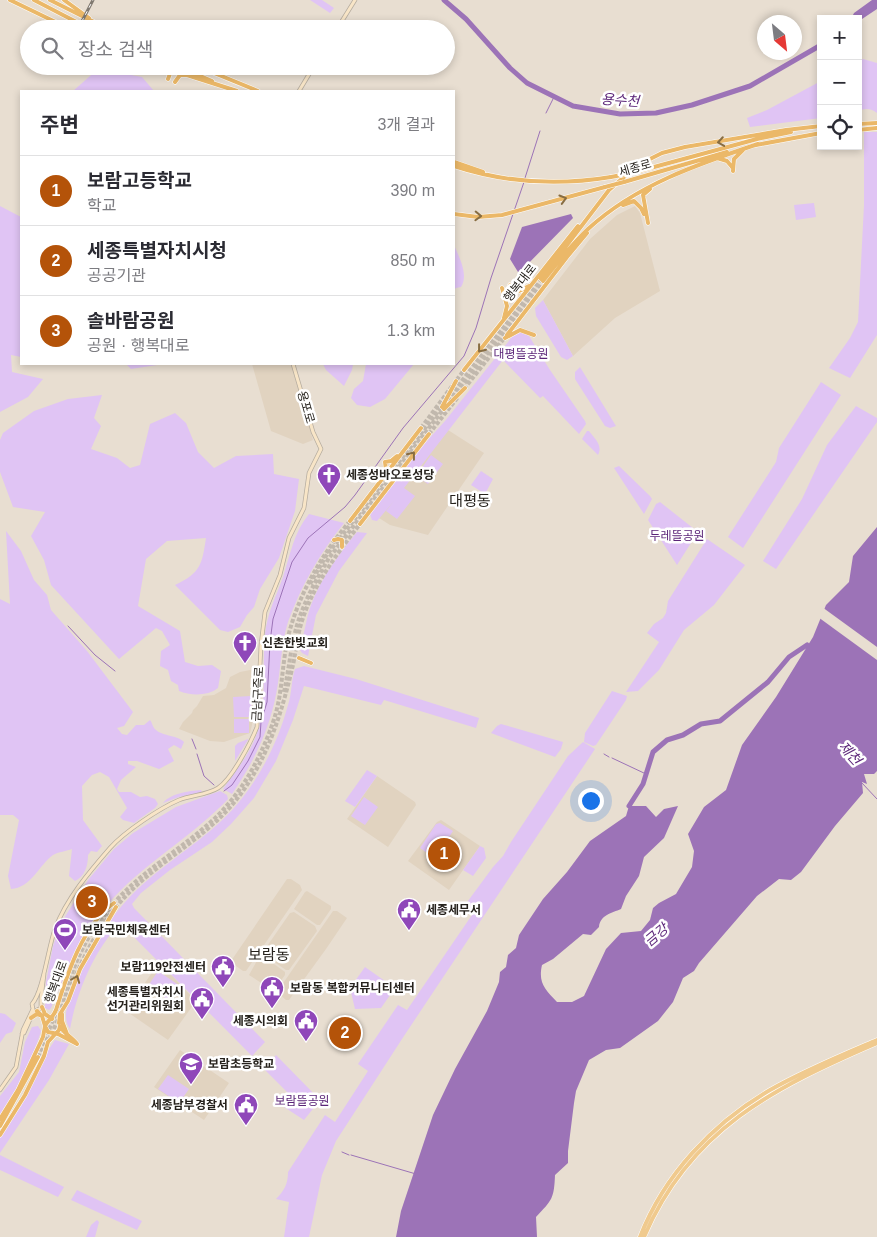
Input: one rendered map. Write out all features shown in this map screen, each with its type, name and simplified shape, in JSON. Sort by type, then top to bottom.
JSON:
[{"type":"highway","points":[[10,0],[51,20]]},
{"type":"highway","points":[[34,0],[73,20]]},
{"type":"highway","points":[[50,0],[89,20]]},
{"type":"highway","points":[[64,0],[92,20]]},
{"type":"highway","points":[[168,79],[169,75]]},
{"type":"highway","points":[[176,82],[180,75]]},
{"type":"highway","points":[[186,75],[235,90]]},
{"type":"highway","points":[[199,75],[236,90]]},
{"type":"highway","points":[[219,75],[256,90]]},
{"type":"highway","points":[[862,124],[875,123]]},
{"type":"highway","points":[[510,285],[519,291],[541,280],[609,190],[638,165],[662,153],[685,147],[793,129],[817,127]]},
{"type":"highway","name":"세종로","points":[[455,166],[513,180],[563,183],[632,173],[757,139],[817,128]]},
{"type":"highway","points":[[862,130],[876,128]]},
{"type":"highway","name":"세종로","points":[[455,214],[478,217],[522,211],[758,144],[817,134]]},
{"type":"highway","name":"행복대로","points":[[464,370],[502,322],[541,280],[567,257],[601,219],[614,208],[642,190],[661,181],[717,158],[758,144]]},
{"type":"highway","points":[[717,158],[727,161],[732,166],[733,172],[734,159],[746,148]]},
{"type":"highway","points":[[455,162],[504,178]]},
{"type":"highway","points":[[614,208],[634,201],[641,208],[648,222],[643,195],[661,181]]},
{"type":"highway","name":"행복대로","points":[[506,337],[541,280]]},
{"type":"highway","points":[[502,288],[507,306],[502,322]]},
{"type":"highway","points":[[498,328],[506,328],[506,337],[520,330],[534,335]]},
{"type":"highway","points":[[456,381],[443,408],[465,388]]},
{"type":"highway","points":[[374,488],[421,428]]},
{"type":"highway","points":[[360,524],[429,434]]},
{"type":"highway","points":[[350,521],[386,470],[385,462],[392,461],[406,448]]},
{"type":"highway","points":[[367,498],[369,504],[375,504]]},
{"type":"highway","points":[[334,540],[342,540],[342,547]]},
{"type":"highway","name":"행복대로","points":[[52,1019],[67,973],[86,936],[106,909],[115,905],[84,961],[68,1001],[60,1014],[59,1024]]},
{"type":"highway","points":[[58,998],[63,1003],[68,1001]]},
{"type":"highway","points":[[66,1036],[62,1018],[68,1001]]},
{"type":"highway","points":[[42,1005],[46,1027],[51,1033],[66,1036]]},
{"type":"highway","points":[[31,1018],[37,1014],[52,1014],[57,1007]]},
{"type":"highway","points":[[35,1010],[56,1020],[66,1036]]},
{"type":"highway","points":[[0,1118],[18,1090],[48,1022],[52,1019]]},
{"type":"highway","points":[[0,1134],[25,1095],[48,1042],[59,1030],[59,1024]]},
{"type":"highway","points":[[0,1126],[52,1040],[66,1036]]},
{"type":"highway","points":[[35,1051],[40,1050],[42,1056]]},
{"type":"main road","points":[[343,20],[355,0]]},
{"type":"main road","points":[[300,90],[309,75]]},
{"type":"main road","name":"용포로","points":[[293,365],[313,432],[321,449]]},
{"type":"main road","name":"금남구즉로","points":[[42,1005],[40,999],[48,951],[58,921],[77,891],[111,847],[130,831],[174,803],[208,793],[219,787],[224,783],[250,743],[257,727],[261,645],[265,612],[280,575],[289,538],[304,508],[309,473],[321,449]]},
{"type":"main road","name":"금남구즉로","points":[[35,1010],[32,1004],[36,1001],[44,974]]},
{"type":"main road","points":[[0,1090],[16,1066],[22,1034],[35,1010],[42,1005],[36,1001]]},
{"type":"main road","points":[[22,1034],[35,1010]]},
{"type":"main road","points":[[642,1237],[657,1210],[691,1160],[718,1133],[772,1093],[877,1041]]},
{"type":"shaded area","points":[[635,206],[640,213],[660,291],[615,318],[573,356],[543,300],[590,239],[617,215]]},
{"type":"shaded area","points":[[252,365],[291,365],[313,440],[303,444],[271,431]]},
{"type":"shaded area","points":[[448,430],[484,453],[428,535],[390,525],[379,518]]},
{"type":"shaded area","points":[[255,669],[250,733],[224,742],[210,741],[179,729],[203,696],[214,695],[226,688],[230,677],[240,672]]},
{"type":"shaded area","points":[[377,776],[415,802],[416,805],[388,847],[347,819]]},
{"type":"shaded area","points":[[441,820],[480,846],[449,890],[408,861],[437,822]]},
{"type":"shaded area","points":[[287,879],[291,879],[300,885],[302,890],[246,971],[243,971],[231,961]]},
{"type":"shaded area","points":[[307,891],[331,906],[331,909],[320,925],[317,925],[294,909]]},
{"type":"shaded area","points":[[333,911],[337,911],[347,918],[289,1000],[286,1000],[277,992]]},
{"type":"shaded area","points":[[294,912],[315,926],[317,931],[289,970],[286,970],[264,955],[263,952],[290,913]]},
{"type":"shaded area","points":[[263,956],[285,972],[285,975],[274,990],[249,975],[259,957]]},
{"type":"shaded area","points":[[159,962],[196,1001],[168,1040],[126,1011]]},
{"type":"shaded area","name":"보람초등학교","points":[[180,1050],[229,1083],[204,1120],[154,1087]]},
{"type":"green space","points":[[310,0],[322,0],[334,8],[330,13]]},
{"type":"green space","points":[[862,59],[877,63],[877,113],[868,109],[862,109]]},
{"type":"green space","points":[[91,75],[131,75],[142,77],[153,90],[74,90]]},
{"type":"green space","points":[[817,83],[817,119],[750,127],[747,118],[767,110]]},
{"type":"green space","points":[[864,132],[877,132],[877,335],[850,378],[829,368],[850,338],[858,322],[864,205]]},
{"type":"green space","points":[[814,203],[816,217],[796,220],[794,205]]},
{"type":"green space","points":[[0,206],[20,216],[20,357],[11,355],[12,372],[43,379],[28,397],[0,412]]},
{"type":"green space","points":[[455,248],[464,272],[461,287],[456,288]]},
{"type":"green space","points":[[543,300],[573,356],[567,360],[561,357],[536,316],[535,308]]},
{"type":"green space","name":"대평뜰공원","points":[[518,332],[526,333],[529,336],[585,421],[586,424],[579,434],[543,396],[540,398],[503,360],[404,488],[415,496],[397,519],[386,511],[394,501],[377,521],[372,520],[370,514],[417,452]]},
{"type":"green space","points":[[127,365],[157,365],[131,369]]},
{"type":"green space","points":[[324,365],[353,365],[344,386],[326,370]]},
{"type":"green space","points":[[366,365],[413,365],[385,399],[370,407],[357,405],[351,398],[354,389],[363,381]]},
{"type":"green space","points":[[580,367],[616,426],[610,428],[605,426],[575,379],[575,372]]},
{"type":"green space","points":[[821,382],[841,395],[743,548],[728,537],[776,462],[779,448]]},
{"type":"green space","points":[[102,395],[94,418],[101,426],[91,449],[117,458],[130,468],[140,465],[150,424],[175,413],[186,423],[198,452],[214,468],[236,456],[273,454],[274,474],[299,479],[295,511],[279,558],[260,589],[254,607],[240,627],[228,632],[220,630],[175,585],[184,581],[199,567],[206,538],[167,541],[146,559],[138,606],[180,631],[185,662],[198,666],[212,665],[221,671],[218,688],[209,693],[189,694],[179,691],[178,685],[171,681],[168,670],[160,666],[161,651],[170,645],[162,631],[156,628],[119,659],[51,585],[44,560],[31,536],[45,512],[13,507],[0,472],[0,440],[3,433],[34,411],[68,399]]},
{"type":"green space","points":[[856,406],[877,418],[877,422],[776,569],[763,561],[802,499],[827,445]]},
{"type":"green space","points":[[587,431],[598,442],[600,448],[598,455],[582,439]]},
{"type":"green space","points":[[431,455],[443,464],[428,484],[416,476]]},
{"type":"green space","points":[[619,466],[652,499],[644,514],[614,468]]},
{"type":"green space","points":[[481,471],[493,479],[485,494],[471,485]]},
{"type":"green space","name":"두레뜰공원","points":[[660,502],[698,532],[677,565],[648,520],[656,504]]},
{"type":"green space","points":[[309,514],[344,523],[312,570],[293,609],[286,629],[272,713],[256,754],[232,794],[223,789],[252,746],[261,719],[264,647],[268,619],[296,536]]},
{"type":"green space","points":[[6,531],[21,551],[34,580],[47,595],[51,610],[87,651],[133,712],[124,726],[117,728],[122,734],[127,735],[136,725],[144,725],[150,720],[157,731],[181,739],[184,742],[181,749],[174,745],[168,749],[174,761],[159,769],[137,761],[128,761],[128,764],[136,767],[121,780],[117,789],[119,792],[131,792],[140,797],[147,796],[155,799],[158,804],[134,823],[123,820],[120,817],[127,808],[109,777],[100,772],[92,775],[82,786],[83,820],[102,846],[97,852],[91,851],[88,855],[85,870],[78,879],[75,881],[69,876],[72,849],[53,855],[24,885],[11,889],[8,876],[19,820],[13,815],[0,815],[0,599],[10,604]]},
{"type":"green space","points":[[357,532],[367,533],[339,571],[316,615],[308,656],[300,650],[311,605],[331,567]]},
{"type":"green space","points":[[707,539],[745,565],[714,605],[684,630],[659,670],[638,691],[626,692],[659,642],[647,633],[654,624],[663,618],[668,601]]},
{"type":"green space","points":[[304,666],[356,679],[479,718],[476,728],[384,700],[381,705],[304,686],[293,720],[276,761],[254,798],[212,842],[170,870],[141,893],[132,904],[265,1042],[252,1056],[120,923],[102,946],[88,972],[77,1000],[70,1029],[66,1019],[68,1004],[80,974],[104,929],[137,890],[211,830],[243,797],[258,776],[275,741],[289,700],[295,669]]},
{"type":"green space","points":[[612,691],[627,696],[626,700],[596,745],[593,746],[584,742],[585,733]]},
{"type":"green space","points":[[251,696],[252,717],[234,717],[233,697]]},
{"type":"green space","points":[[234,719],[249,719],[249,733],[234,733]]},
{"type":"green space","points":[[501,724],[563,742],[561,749],[555,757],[491,733]]},
{"type":"green space","points":[[248,740],[235,761],[235,746]]},
{"type":"green space","points":[[583,742],[595,749],[336,1141],[322,1175],[309,1237],[284,1237],[289,1202],[276,1199],[285,1187],[288,1172],[325,1115],[335,1122],[368,1071],[358,1064],[398,1005],[407,1010],[474,912],[465,905],[503,856],[568,756]]},
{"type":"green space","points":[[367,770],[377,776],[355,807],[345,801]]},
{"type":"green space","points":[[201,790],[202,792],[163,803],[175,795]]},
{"type":"green space","points":[[220,791],[227,795],[228,799],[202,823],[133,879],[108,903],[88,931],[64,976],[51,1008],[49,1010],[45,1008],[46,982],[53,946],[61,923],[88,880],[114,849],[133,833],[176,807]]},
{"type":"green space","points":[[364,797],[378,807],[365,825],[351,816]]},
{"type":"green space","points":[[440,823],[453,831],[440,851],[433,857],[420,848],[436,824]]},
{"type":"green space","points":[[480,846],[484,848],[486,858],[473,876],[463,870]]},
{"type":"green space","points":[[365,967],[395,988],[381,1008],[355,1009],[350,988]]},
{"type":"green space","points":[[158,971],[180,986],[169,1001],[148,986]]},
{"type":"green space","points":[[0,1013],[5,1014],[16,1023],[12,1032],[6,1034],[0,1043]]},
{"type":"green space","points":[[38,1026],[41,1031],[33,1054],[18,1086],[0,1117],[0,1096],[19,1072],[25,1042],[32,1027]]},
{"type":"green space","points":[[55,1040],[69,1044],[49,1080],[0,1153],[0,1138],[21,1106]]},
{"type":"green space","name":"보람뜰공원","points":[[276,1055],[320,1100],[304,1120],[284,1107],[289,1100],[288,1093],[265,1070]]},
{"type":"green space","points":[[168,1075],[189,1089],[179,1103],[158,1089]]},
{"type":"green space","points":[[0,1155],[64,1187],[58,1197],[0,1170]]},
{"type":"green space","points":[[77,1190],[142,1221],[137,1230],[71,1200]]},
{"type":"green space","points":[[97,1220],[99,1222],[95,1237],[86,1237],[91,1225]]},
{"type":"water","points":[[872,0],[877,0],[877,9],[862,19],[862,15],[853,15]]},
{"type":"water","points":[[571,214],[573,218],[518,272],[510,259],[522,227]]},
{"type":"water","name":"금강","points":[[877,527],[877,771],[874,774],[864,774],[867,784],[862,782],[863,793],[835,826],[801,872],[791,880],[779,879],[757,896],[694,971],[683,978],[673,1002],[658,1021],[620,1048],[606,1050],[589,1060],[576,1091],[568,1163],[555,1175],[551,1199],[536,1217],[537,1237],[396,1237],[401,1211],[433,1115],[455,1069],[487,1011],[499,982],[500,972],[506,967],[508,955],[516,948],[519,935],[543,899],[567,872],[590,841],[626,816],[629,806],[646,806],[656,817],[664,809],[678,806],[664,838],[644,857],[639,876],[626,896],[621,909],[604,917],[599,927],[591,935],[583,934],[553,959],[542,965],[542,981],[549,993],[557,1002],[572,1002],[584,996],[606,949],[621,933],[641,931],[650,920],[653,908],[676,894],[692,867],[694,851],[688,834],[704,807],[726,790],[742,745],[776,697],[813,637],[826,605],[849,582],[853,556]]},
{"type":"pier","points":[[822,607],[877,647],[877,660],[818,617]]},
{"type":"waterway","name":"용수천","points":[[444,0],[466,19],[510,68],[527,83],[573,106],[620,114],[656,113],[692,105],[750,86],[817,47]]},
{"type":"waterway","points":[[546,113],[554,97]]},
{"type":"waterway","points":[[525,178],[540,131]]},
{"type":"waterway","points":[[224,791],[232,785],[248,761],[260,737],[261,722],[267,702],[273,619],[292,562],[308,538],[345,507],[403,428],[464,356],[476,328],[524,182]]},
{"type":"waterway","points":[[68,626],[95,655],[115,671]]},
{"type":"waterway","points":[[629,806],[643,784],[653,752],[667,740],[683,735],[701,724],[720,721],[768,682],[789,657],[807,645]]},
{"type":"waterway","points":[[192,739],[196,749]]},
{"type":"waterway","points":[[197,754],[204,776],[214,785]]},
{"type":"waterway","points":[[604,754],[609,757]]},
{"type":"waterway","points":[[612,758],[646,774]]},
{"type":"waterway","name":"제천","points":[[862,783],[877,799]]},
{"type":"waterway","points":[[342,1152],[349,1155]]},
{"type":"waterway","points":[[351,1155],[416,1174]]},
{"type":"tunnel","points":[[447,400],[541,279]]},
{"type":"tunnel","points":[[450,402],[543,281]]},
{"type":"tunnel","points":[[464,389],[506,336]]},
{"type":"tunnel","points":[[421,428],[464,370]]},
{"type":"tunnel","points":[[429,434],[458,397]]},
{"type":"tunnel","points":[[310,584],[326,556],[443,405]]},
{"type":"tunnel","points":[[284,692],[297,627],[308,596],[318,577],[329,558],[445,407]]},
{"type":"tunnel","points":[[113,904],[123,893],[214,819],[236,795],[248,777],[269,734],[279,701],[287,640],[299,603],[321,560],[350,521]]},
{"type":"tunnel","points":[[62,1008],[92,942],[111,913],[150,873],[223,815],[247,785],[263,757],[275,727],[289,681],[300,627],[307,607],[326,570],[360,524]]},
{"type":"tunnel","points":[[38,1057],[78,958],[87,940],[109,909]]},
{"type":"tunnel","points":[[49,1040],[59,1017]]},
{"type":"railway","points":[[83,20],[93,0]]},
{"type":"place","name":"세종성바오로성당","points":[[329,496]]},
{"type":"place","name":"신촌한빛교회","points":[[245,664]]},
{"type":"place","name":"보람고등학교","points":[[444,854]]},
{"type":"place","name":"솔바람공원","points":[[92,902]]},
{"type":"place","name":"세종세무서","points":[[409,931]]},
{"type":"place","name":"보람국민체육센터","points":[[65,951]]},
{"type":"place","name":"보람119안전센터","points":[[223,988]]},
{"type":"place","name":"보람동 복합커뮤니티센터","points":[[272,1009]]},
{"type":"place","name":"세종특별자치시 선거관리위원회","points":[[202,1020]]},
{"type":"place","name":"세종특별자치시청","points":[[345,1033]]},
{"type":"place","name":"세종시의회","points":[[306,1042]]},
{"type":"place","name":"보람초등학교","points":[[191,1085]]},
{"type":"place","name":"세종남부경찰서","points":[[246,1126]]},
{"type":"district","name":"대평동","points":[[470,500]]},
{"type":"district","name":"보람동","points":[[269,954]]}]
